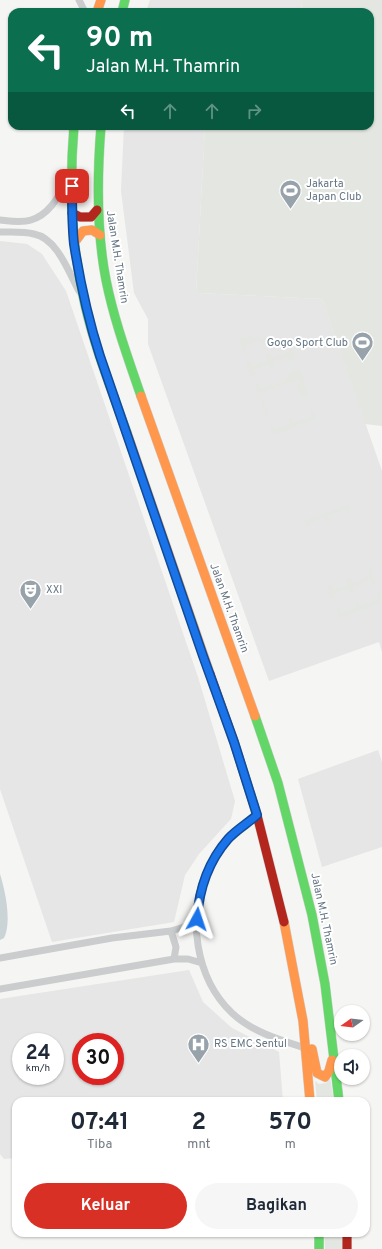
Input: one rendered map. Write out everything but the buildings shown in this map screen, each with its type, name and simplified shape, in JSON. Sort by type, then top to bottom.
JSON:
[{"type":"main road","points":[[74,130],[71,172],[72,213],[74,243],[83,298],[100,356],[234,742],[257,815],[286,931],[303,1021],[310,1097]]},
{"type":"main road","name":"Jalan M.H. Thamrin","points":[[101,130],[97,173],[97,210],[106,280],[112,307],[125,351],[258,722],[278,783],[312,915],[325,984],[339,1097]]},
{"type":"main road","points":[[72,213],[80,217],[91,216],[97,210]]},
{"type":"main road","points":[[74,243],[82,231],[92,230],[100,236]]},
{"type":"main road","points":[[303,1021],[310,1036],[317,1073],[321,1076],[326,1077],[329,1071],[333,1058],[332,1041]]},
{"type":"main road","points":[[319,1237],[319,1249]]},
{"type":"main road","points":[[347,1237],[347,1249]]},
{"type":"street","points":[[0,220],[31,220],[42,215],[54,204],[71,172]]},
{"type":"street","points":[[0,232],[35,234],[51,242],[83,298]]},
{"type":"street","points":[[257,815],[229,838],[207,871],[198,899],[196,935],[202,963],[213,987],[221,1001],[232,1013],[243,1022],[270,1037],[305,1048]]},
{"type":"street","points":[[0,958],[112,938],[171,931],[184,927],[197,919]]},
{"type":"street","points":[[171,931],[176,947],[174,959]]},
{"type":"street","points":[[0,989],[174,959],[188,959],[202,963]]},
{"type":"shaded area","points":[[150,0],[302,0],[301,8],[147,8]]},
{"type":"shaded area","name":"Jakarta Japan Club","points":[[302,0],[382,0],[382,426],[365,424],[322,299],[196,293],[205,130],[374,130],[374,8],[301,8]]},
{"type":"shaded area","points":[[124,130],[205,130],[196,293],[322,299],[382,471],[382,652],[379,642],[269,681],[148,344],[148,319],[134,293],[121,191]]},
{"type":"shaded area","points":[[0,241],[27,244],[42,254],[66,291],[198,677],[235,801],[231,819],[199,854],[185,875],[174,922],[52,942],[0,789]]},
{"type":"shaded area","points":[[239,337],[270,339],[272,342],[263,345],[261,340],[245,345],[246,351],[243,352]]},
{"type":"shaded area","points":[[291,345],[296,360],[290,362],[288,357],[273,362],[275,367],[271,369],[269,364],[253,370],[255,375],[251,376],[246,363],[250,361],[252,366],[268,360],[266,355],[270,354],[272,358],[290,352],[288,346]]},
{"type":"shaded area","points":[[299,369],[309,394],[301,398],[297,387],[301,386],[299,381],[301,379],[259,393],[264,408],[266,408],[268,414],[266,416],[255,385],[258,383],[260,388],[286,381],[290,372]]},
{"type":"shaded area","points":[[313,410],[316,418],[273,435],[270,425],[272,424],[275,429],[289,424],[289,419],[291,418],[293,423],[311,417],[311,411]]},
{"type":"shaded area","points":[[348,505],[351,514],[348,515],[346,509],[327,516],[329,521],[326,522],[324,517],[309,523],[310,527],[307,528],[304,521]]},
{"type":"shaded area","points":[[370,570],[375,585],[373,586],[371,580],[352,587],[354,592],[350,594],[348,589],[333,594],[334,598],[332,599],[327,586],[331,585],[333,590],[348,585],[346,579],[350,578],[352,583],[370,577],[368,571]]},
{"type":"shaded area","points":[[380,592],[382,602],[339,618],[336,609],[338,608],[341,613],[356,608],[355,602],[358,601],[360,606],[378,600],[376,594]]},
{"type":"shaded area","points":[[378,750],[382,762],[382,847],[322,867],[298,779]]},
{"type":"shaded area","points":[[0,874],[6,897],[8,915],[4,938],[0,940]]},
{"type":"shaded area","name":"RS EMC Sentul","points":[[189,970],[203,1002],[232,1028],[279,1052],[283,1097],[12,1097],[12,1158],[4,1159],[0,1154],[0,999]]},
{"type":"shaded area","points":[[330,1077],[333,1097],[317,1097],[315,1081],[319,1084],[326,1083]]},
{"type":"shaded area","points":[[324,1237],[342,1237],[342,1249],[325,1249]]},
{"type":"traffic: fast","points":[[123,8],[125,0]]},
{"type":"traffic: fast","points":[[74,130],[72,149],[72,216],[80,283],[104,370],[127,433]]},
{"type":"traffic: fast","points":[[101,130],[98,203],[100,242],[106,280],[113,310],[141,396]]},
{"type":"traffic: fast","points":[[255,716],[278,783],[312,915],[325,984],[339,1097]]},
{"type":"traffic: fast","points":[[319,1237],[319,1249]]},
{"type":"traffic: slow","points":[[98,8],[101,0]]},
{"type":"traffic: slow","points":[[74,243],[83,231],[92,230],[100,235]]},
{"type":"traffic: slow","points":[[141,396],[255,716]]},
{"type":"traffic: slow","points":[[127,433],[210,674]]},
{"type":"traffic: slow","points":[[284,922],[303,1021],[310,1097]]},
{"type":"traffic: slow","points":[[312,1049],[317,1073],[325,1077],[329,1071],[332,1060]]},
{"type":"traffic: jam","points":[[72,213],[80,217],[91,217],[97,210]]},
{"type":"traffic: jam","points":[[210,674],[234,742],[257,815],[284,922]]},
{"type":"traffic: jam","points":[[347,1237],[347,1249]]},
{"type":"place","name":"Jakarta Japan Club","points":[[291,210]]},
{"type":"place","name":"Gogo Sport Club","points":[[363,362]]},
{"type":"place","name":"XXI","points":[[30,610]]},
{"type":"place","name":"RS EMC Sentul","points":[[198,1064]]},
{"type":"route","points":[[72,186],[74,243],[83,298],[89,321],[234,742],[257,815],[229,838],[207,871],[198,899],[197,919]]}]
